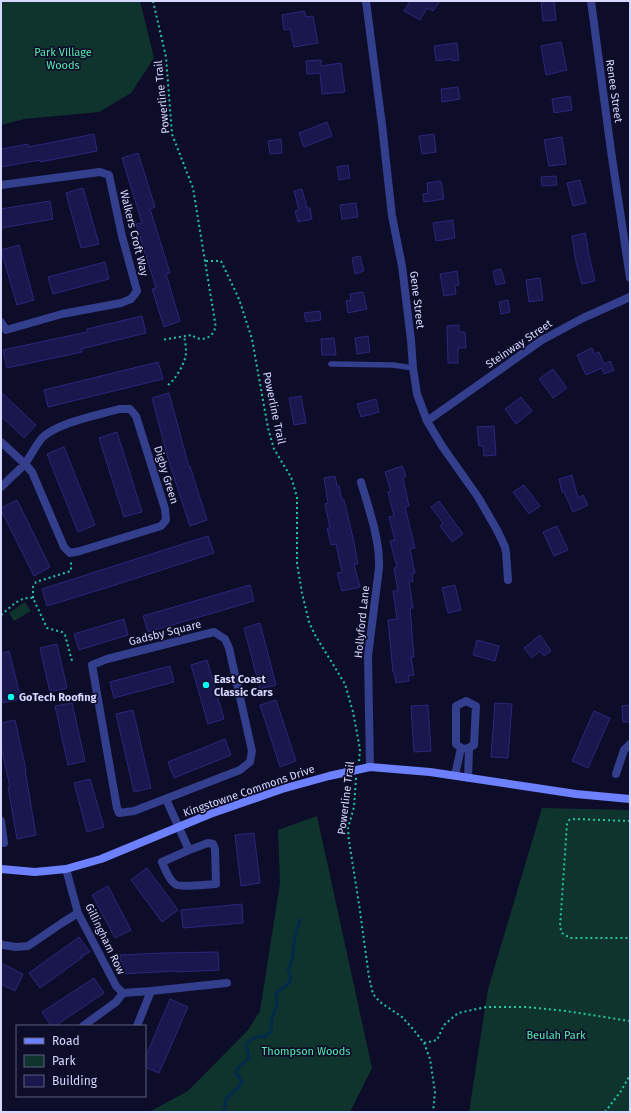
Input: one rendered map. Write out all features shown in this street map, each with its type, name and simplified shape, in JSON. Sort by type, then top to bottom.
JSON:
[{"type":"street","name":"Gene Street","points":[[366,1],[392,216],[402,266],[412,340],[413,368],[418,394],[427,421],[442,446],[478,497],[497,530],[505,548],[508,580]]},
{"type":"street","name":"Renee Street","points":[[591,1],[630,278]]},
{"type":"street","name":"Walkers Croft Way","points":[[1,185],[100,172],[109,175],[122,236],[137,291],[131,299],[121,303],[62,314],[3,332],[1,322]]},
{"type":"street","name":"Steinway Street","points":[[427,421],[542,340],[583,318],[630,297]]},
{"type":"street","name":"Digby Green","points":[[25,464],[42,439],[51,431],[63,425],[119,409],[130,409],[136,416],[165,509],[166,520],[161,526],[70,553]]},
{"type":"street","points":[[1,442],[32,472],[64,547],[70,553]]},
{"type":"street","points":[[1,487],[25,464]]},
{"type":"street","name":"Hollyford Lane","points":[[361,482],[378,544],[380,557],[368,656],[370,767]]},
{"type":"street","name":"Gadsby Square","points":[[214,632],[225,639],[229,648],[252,751],[250,762],[240,770],[166,799],[134,812],[119,813],[92,665],[107,659],[214,632]]},
{"type":"street","points":[[466,701],[476,706],[474,745],[465,748],[456,744],[456,706],[466,701]]},
{"type":"street","points":[[616,774],[624,750],[630,744]]},
{"type":"street","points":[[455,775],[465,748]]},
{"type":"street","points":[[465,748],[468,778]]},
{"type":"street","name":"Kingstowne Commons Drive","points":[[1,869],[35,872],[66,869],[101,859],[210,814],[282,789],[329,776],[370,767],[455,775],[576,794],[630,799]]},
{"type":"street","points":[[166,799],[189,850]]},
{"type":"street","points":[[1,821],[4,843]]},
{"type":"street","points":[[208,843],[213,844],[215,849],[216,884],[181,886],[176,885],[171,880],[162,862],[189,850],[208,843]]},
{"type":"street","name":"Gillingham Row","points":[[66,869],[78,913],[116,986],[123,993]]},
{"type":"street","points":[[1,944],[16,947],[28,946],[78,913]]},
{"type":"street","points":[[85,1025],[116,1002],[123,993],[226,983]]},
{"type":"street","points":[[137,1025],[152,991]]},
{"type":"lane","points":[[331,364],[393,365],[413,368]]},
{"type":"path","name":"Powerline Trail","points":[[153,1],[166,57],[172,134],[193,188],[216,322],[215,330],[205,339],[198,339],[192,335],[184,336]]},
{"type":"path","name":"Powerline Trail","points":[[206,261],[221,261],[239,299],[252,339],[268,428],[274,449],[291,477],[297,497],[298,563],[302,593],[309,622],[315,635],[345,684],[353,712],[360,749],[354,807],[348,828],[369,977],[373,994],[380,1002],[402,1017],[424,1043],[430,1059],[435,1086],[432,1112]]},
{"type":"path","points":[[161,340],[184,336],[186,354],[182,368],[172,382],[168,384]]},
{"type":"path","points":[[70,553],[71,571],[36,582],[33,587],[33,598],[47,628],[62,632],[66,636],[72,661]]},
{"type":"path","points":[[1,615],[18,601],[28,597],[33,598]]},
{"type":"path","points":[[630,821],[569,820],[567,824],[560,927],[562,933],[570,938],[630,938]]},
{"type":"path","points":[[424,1043],[437,1040],[444,1025],[458,1013],[486,1007],[526,1007],[566,1011],[630,1021]]},
{"type":"path","points":[[605,1112],[621,1091],[630,1075]]},
{"type":"green space","name":"Park Village Woods","points":[[1,1],[140,1],[154,58],[131,93],[99,112],[24,119],[1,125]]},
{"type":"green space","points":[[25,602],[31,611],[14,621],[9,613]]},
{"type":"green space","name":"Beulah Park","points":[[542,808],[630,810],[630,1112],[469,1112],[488,989]]},
{"type":"green space","name":"Thompson Woods","points":[[317,816],[372,1068],[350,1112],[149,1112],[188,1091],[248,1030],[260,1011],[280,883],[278,830]]},
{"type":"building","points":[[410,1],[440,1],[433,11],[427,8],[420,20],[404,11]]},
{"type":"building","points":[[541,1],[554,1],[556,20],[543,21]]},
{"type":"building","points":[[304,11],[306,17],[313,16],[318,43],[294,47],[290,29],[284,30],[282,15]]},
{"type":"building","points":[[561,42],[567,70],[546,75],[541,46]]},
{"type":"building","points":[[457,43],[459,60],[452,61],[451,59],[436,61],[434,46]]},
{"type":"building","points":[[321,60],[321,66],[341,63],[345,92],[322,94],[320,73],[307,74],[306,61]]},
{"type":"building","points":[[458,87],[460,99],[442,102],[441,89]]},
{"type":"building","points":[[570,96],[572,110],[554,113],[552,99]]},
{"type":"building","points":[[327,122],[332,136],[304,147],[299,133]]},
{"type":"building","points":[[94,134],[97,151],[40,162],[40,160],[1,167],[1,149],[28,144],[28,147]]},
{"type":"building","points":[[434,134],[436,152],[422,154],[419,136]]},
{"type":"building","points":[[562,137],[566,164],[549,166],[544,140]]},
{"type":"building","points":[[281,139],[282,153],[270,154],[268,141]]},
{"type":"building","points":[[138,153],[155,207],[150,209],[170,273],[166,274],[180,321],[164,327],[152,289],[156,288],[136,224],[142,223],[122,158]]},
{"type":"building","points":[[348,165],[350,178],[339,180],[337,167]]},
{"type":"building","points":[[556,176],[557,185],[542,186],[541,177]]},
{"type":"building","points":[[580,180],[586,203],[573,206],[567,183]]},
{"type":"building","points":[[441,181],[444,199],[424,202],[423,194],[428,193],[427,183]]},
{"type":"building","points":[[83,188],[99,244],[81,248],[66,193]]},
{"type":"building","points":[[302,189],[307,208],[310,208],[312,219],[298,222],[295,211],[299,210],[294,191]]},
{"type":"building","points":[[50,201],[53,219],[1,228],[1,209]]},
{"type":"building","points":[[356,203],[358,217],[342,219],[340,205]]},
{"type":"building","points":[[453,220],[455,238],[436,241],[433,223]]},
{"type":"building","points":[[585,233],[595,281],[582,284],[576,262],[572,236]]},
{"type":"building","points":[[19,245],[34,300],[17,305],[1,250]]},
{"type":"building","points":[[360,256],[364,271],[355,274],[352,258]]},
{"type":"building","points":[[105,262],[109,279],[53,294],[48,277]]},
{"type":"building","points":[[501,269],[505,283],[496,285],[493,271]]},
{"type":"building","points":[[457,271],[459,285],[455,286],[456,294],[444,296],[440,274]]},
{"type":"building","points":[[540,278],[543,300],[529,302],[526,280]]},
{"type":"building","points":[[363,292],[367,309],[348,313],[346,301],[351,300],[350,294]]},
{"type":"building","points":[[508,300],[510,312],[501,314],[499,302]]},
{"type":"building","points":[[320,311],[321,320],[306,322],[304,313]]},
{"type":"building","points":[[142,316],[146,333],[81,349],[82,352],[7,368],[3,350],[87,332],[87,329]]},
{"type":"building","points":[[459,325],[459,332],[465,332],[466,348],[458,348],[458,363],[448,363],[447,326]]},
{"type":"building","points":[[368,336],[370,352],[357,354],[355,338]]},
{"type":"building","points":[[334,338],[336,355],[322,355],[321,339]]},
{"type":"building","points":[[592,348],[594,354],[599,352],[604,364],[610,361],[614,370],[604,374],[602,368],[586,375],[577,355]]},
{"type":"building","points":[[158,362],[163,379],[48,407],[44,390]]},
{"type":"building","points":[[553,369],[567,388],[553,398],[539,379]]},
{"type":"building","points":[[1,392],[36,425],[24,438],[1,416]]},
{"type":"building","points":[[169,393],[189,467],[190,466],[207,520],[190,526],[169,462],[152,398]]},
{"type":"building","points":[[301,396],[306,423],[294,425],[289,398]]},
{"type":"building","points":[[521,397],[532,411],[516,424],[505,409]]},
{"type":"building","points":[[376,399],[379,412],[361,417],[357,404]]},
{"type":"building","points":[[494,426],[496,455],[484,456],[483,446],[479,446],[477,427]]},
{"type":"building","points":[[117,432],[142,512],[124,517],[99,438]]},
{"type":"building","points":[[64,447],[95,525],[78,532],[47,454]]},
{"type":"building","points":[[402,466],[406,476],[403,478],[409,506],[405,507],[415,548],[410,549],[415,573],[412,574],[413,581],[409,582],[413,608],[410,608],[414,657],[411,657],[414,675],[408,676],[409,681],[396,683],[393,672],[388,620],[397,619],[393,591],[398,591],[394,568],[397,567],[390,541],[395,540],[389,517],[394,516],[388,492],[391,491],[385,472]]},
{"type":"building","points":[[572,475],[578,498],[583,495],[588,505],[573,512],[564,492],[562,492],[559,479]]},
{"type":"building","points":[[335,476],[342,500],[344,500],[353,538],[358,564],[354,564],[360,587],[342,591],[337,573],[342,572],[336,544],[331,545],[327,528],[330,528],[325,504],[328,503],[324,478]]},
{"type":"building","points":[[524,485],[540,506],[529,514],[513,492]]},
{"type":"building","points":[[17,500],[50,567],[34,576],[1,510],[1,508]]},
{"type":"building","points":[[439,501],[463,534],[452,542],[440,526],[443,523],[431,507]]},
{"type":"building","points":[[557,526],[568,550],[554,556],[543,532]]},
{"type":"building","points":[[208,536],[214,553],[47,606],[42,589]]},
{"type":"building","points":[[250,585],[254,601],[148,632],[143,616]]},
{"type":"building","points":[[455,585],[461,610],[448,613],[442,588]]},
{"type":"building","points":[[124,619],[128,635],[79,650],[74,634]]},
{"type":"building","points":[[260,623],[276,685],[260,689],[244,628]]},
{"type":"building","points":[[540,635],[551,651],[544,656],[540,651],[532,658],[524,648]]},
{"type":"building","points":[[477,640],[499,646],[495,661],[473,655]]},
{"type":"building","points":[[57,644],[67,688],[50,692],[40,648]]},
{"type":"building","points":[[9,651],[21,699],[3,703],[1,695],[1,653]]},
{"type":"building","points":[[207,660],[224,719],[208,724],[191,665]]},
{"type":"building","points":[[170,666],[174,682],[114,698],[110,682]]},
{"type":"building","points":[[276,700],[296,761],[280,767],[260,705]]},
{"type":"building","points":[[72,703],[85,761],[68,765],[55,706]]},
{"type":"building","points":[[495,703],[512,704],[508,758],[491,757]]},
{"type":"building","points":[[428,705],[431,751],[414,752],[411,706]]},
{"type":"building","points":[[630,705],[630,722],[623,722],[622,706]]},
{"type":"building","points":[[133,710],[151,788],[134,792],[116,714]]},
{"type":"building","points":[[594,711],[610,718],[588,768],[572,761]]},
{"type":"building","points":[[15,720],[26,770],[36,835],[17,839],[8,787],[10,787],[1,746],[1,723]]},
{"type":"building","points":[[225,739],[231,755],[174,778],[168,762]]},
{"type":"building","points":[[90,779],[104,827],[87,832],[74,783]]},
{"type":"building","points":[[254,833],[260,883],[241,886],[235,835]]},
{"type":"building","points":[[147,868],[178,910],[162,922],[131,880]]},
{"type":"building","points":[[108,886],[131,930],[115,938],[92,895]]},
{"type":"building","points":[[242,904],[243,923],[183,928],[181,910]]},
{"type":"building","points":[[79,937],[90,952],[80,957],[83,957],[40,988],[29,973]]},
{"type":"building","points":[[218,952],[219,970],[121,974],[120,955]]},
{"type":"building","points":[[1,963],[23,974],[15,991],[1,984]]},
{"type":"building","points":[[94,978],[104,993],[56,1025],[50,1025],[42,1012]]},
{"type":"building","points":[[170,999],[188,1007],[159,1073],[146,1067],[146,1056]]},
{"type":"waterway","points":[[224,1112],[226,1098],[239,1087],[242,1081],[236,1073],[239,1067],[249,1058],[246,1044],[254,1038],[264,1037],[271,1032],[272,1017],[277,1005],[276,993],[288,984],[291,979],[288,969],[292,960],[295,937],[300,920]]},
{"type":"place","name":"East Coast Classic Cars","points":[[206,685]]},
{"type":"place","name":"GoTech Roofing","points":[[11,697]]}]
